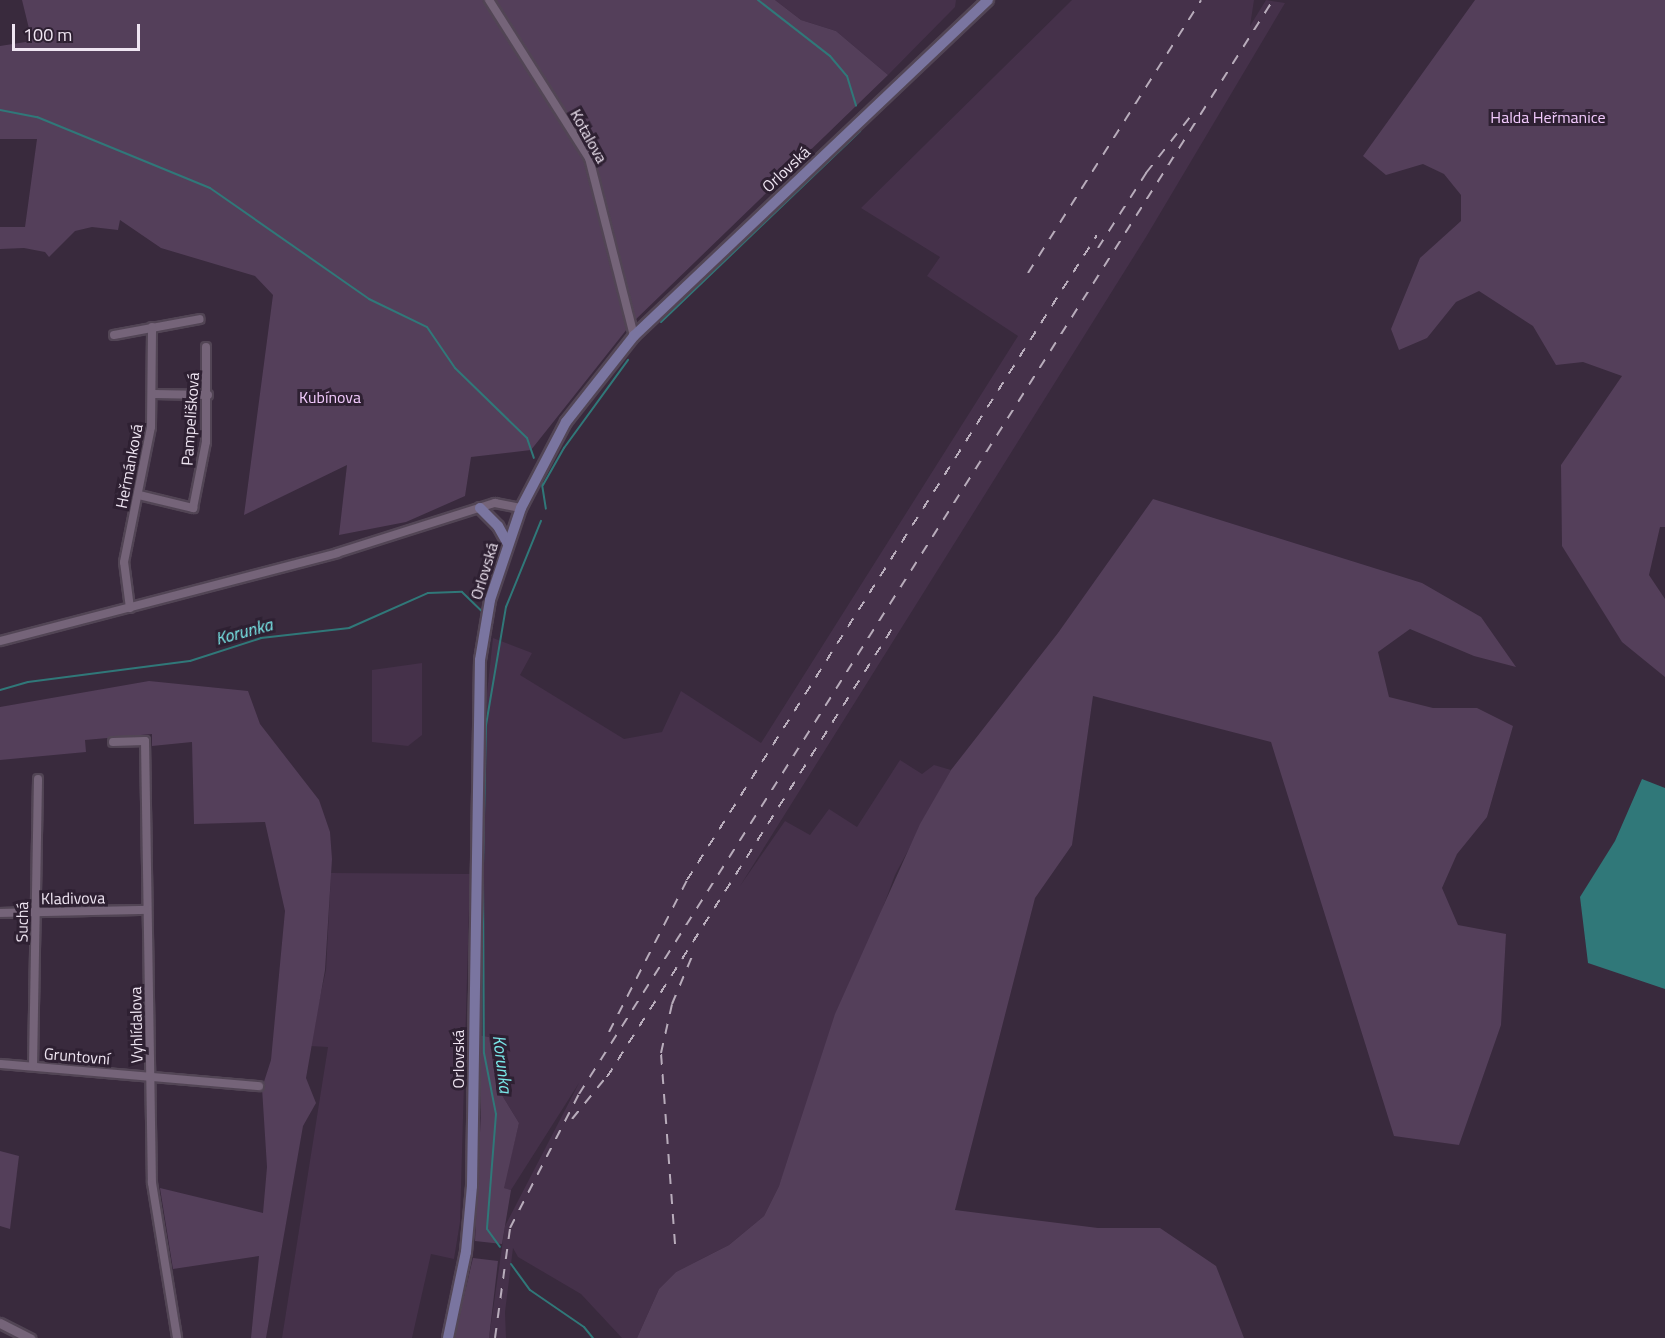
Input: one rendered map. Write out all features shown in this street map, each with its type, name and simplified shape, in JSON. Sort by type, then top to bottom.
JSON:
[{"type":"main road","name":"Orlovská","points":[[447,1338],[464,1264],[472,1186],[479,670],[490,600],[521,508],[566,422],[634,336],[988,0]]},
{"type":"main road","points":[[480,508],[508,544]]},
{"type":"street","name":"Kotalova","points":[[489,0],[589,158],[634,336]]},
{"type":"street","points":[[114,335],[200,319]]},
{"type":"street","name":"Heřmánková","points":[[130,608],[124,562],[139,495],[154,394],[152,327]]},
{"type":"street","name":"Pampelišková","points":[[139,495],[193,508],[206,441],[208,395],[206,348]]},
{"type":"street","points":[[154,394],[208,395]]},
{"type":"street","points":[[0,641],[373,543],[503,502],[521,508]]},
{"type":"street","name":"Vyhlídalova","points":[[113,742],[145,741],[152,1183],[177,1338]]},
{"type":"street","name":"Suchá","points":[[33,1066],[38,779]]},
{"type":"street","name":"Kladivova","points":[[0,913],[147,910]]},
{"type":"street","name":"Gruntovní","points":[[0,1064],[259,1086]]},
{"type":"street","points":[[0,1323],[30,1338]]},
{"type":"shaded area","points":[[775,0],[956,0],[955,7],[888,75],[836,31],[801,20]]},
{"type":"shaded area","points":[[1072,0],[1254,0],[1250,26],[1266,0],[1285,3],[1146,237],[740,886],[785,821],[810,835],[829,809],[857,827],[900,760],[922,774],[934,765],[951,770],[895,875],[779,1186],[764,1216],[729,1245],[676,1272],[659,1289],[637,1338],[622,1338],[581,1294],[518,1257],[513,1248],[505,1312],[506,1338],[489,1338],[505,1226],[579,1083],[511,1190],[503,1188],[519,1123],[497,1087],[489,1037],[478,1035],[487,693],[493,638],[532,653],[520,675],[624,739],[662,732],[681,691],[761,743],[1018,336],[927,276],[940,257],[861,208]]},
{"type":"shaded area","points":[[422,663],[422,735],[408,746],[372,742],[372,670]]},
{"type":"shaded area","points":[[1642,779],[1665,788],[1665,989],[1588,963],[1580,897],[1615,841]]},
{"type":"shaded area","points":[[331,873],[470,874],[460,1222],[454,1259],[431,1254],[412,1338],[282,1338],[328,1047],[309,1046],[326,970]]},
{"type":"green space","name":"Kubínova","points":[[22,0],[775,0],[801,20],[836,31],[888,75],[631,324],[531,450],[471,457],[465,496],[406,522],[339,535],[347,465],[244,515],[273,295],[255,276],[161,248],[120,220],[118,230],[92,227],[75,231],[49,257],[45,252],[24,248],[0,249],[0,227],[25,227],[37,139],[0,139],[0,46],[32,41]]},
{"type":"green space","name":"Halda Heřmanice","points":[[1475,0],[1665,0],[1665,527],[1660,527],[1649,575],[1665,599],[1665,677],[1622,642],[1562,546],[1561,465],[1622,376],[1583,362],[1556,365],[1533,326],[1479,291],[1456,302],[1427,338],[1399,350],[1391,329],[1420,258],[1461,221],[1461,195],[1444,174],[1423,164],[1386,175],[1363,156]]},
{"type":"green space","points":[[1153,499],[1422,583],[1481,617],[1516,667],[1474,656],[1410,629],[1378,652],[1389,697],[1433,708],[1477,708],[1513,726],[1487,817],[1457,854],[1442,888],[1458,925],[1506,934],[1501,1025],[1459,1145],[1394,1136],[1271,742],[1093,696],[1072,845],[1035,898],[955,1210],[1098,1228],[1160,1228],[1216,1266],[1244,1338],[637,1338],[659,1289],[676,1272],[729,1245],[764,1216],[779,1186],[835,1014],[920,824],[951,770],[1058,633]]},
{"type":"green space","points":[[149,681],[248,691],[260,724],[319,800],[330,832],[332,859],[325,970],[306,1078],[316,1103],[303,1126],[266,1338],[251,1338],[259,1256],[173,1269],[160,1188],[263,1213],[267,1167],[262,1088],[271,1060],[285,911],[265,822],[194,824],[192,742],[152,746],[152,734],[85,740],[86,752],[0,760],[0,707]]},
{"type":"green space","points":[[478,1035],[489,1037],[497,1087],[519,1123],[504,1188],[511,1190],[502,1244],[475,1241],[481,1111]]},
{"type":"green space","points":[[0,1151],[19,1156],[10,1229],[0,1226]]},
{"type":"green space","points":[[473,1258],[498,1261],[489,1338],[454,1338]]},
{"type":"waterway","points":[[758,0],[830,56],[847,76],[856,106]]},
{"type":"waterway","points":[[0,110],[37,117],[210,188],[369,299],[427,327],[455,368],[527,438],[534,458]]},
{"type":"waterway","points":[[661,322],[860,131]]},
{"type":"waterway","points":[[543,485],[564,448],[628,360]]},
{"type":"waterway","points":[[541,478],[546,509]]},
{"type":"waterway","name":"Korunka","points":[[483,865],[486,725],[506,607],[541,521]]},
{"type":"waterway","name":"Korunka","points":[[0,690],[28,682],[190,661],[261,638],[349,628],[428,593],[462,592],[482,611]]},
{"type":"waterway","name":"Korunka","points":[[483,879],[484,1053],[496,1114],[487,1229],[500,1247]]},
{"type":"waterway","name":"Korunka","points":[[511,1264],[530,1290],[584,1327],[593,1338]]},
{"type":"railway","points":[[1028,273],[1201,0]]},
{"type":"railway","points":[[495,1338],[510,1228],[579,1094],[1273,0]]},
{"type":"railway","points":[[1146,173],[1194,112]]},
{"type":"railway","points":[[1098,248],[1150,167]]},
{"type":"railway","points":[[609,1032],[687,880],[1097,235]]},
{"type":"railway","points":[[607,1077],[895,624]]},
{"type":"railway","points":[[675,1244],[661,1053],[672,1004],[693,954]]},
{"type":"railway","points":[[572,1119],[612,1070]]}]
